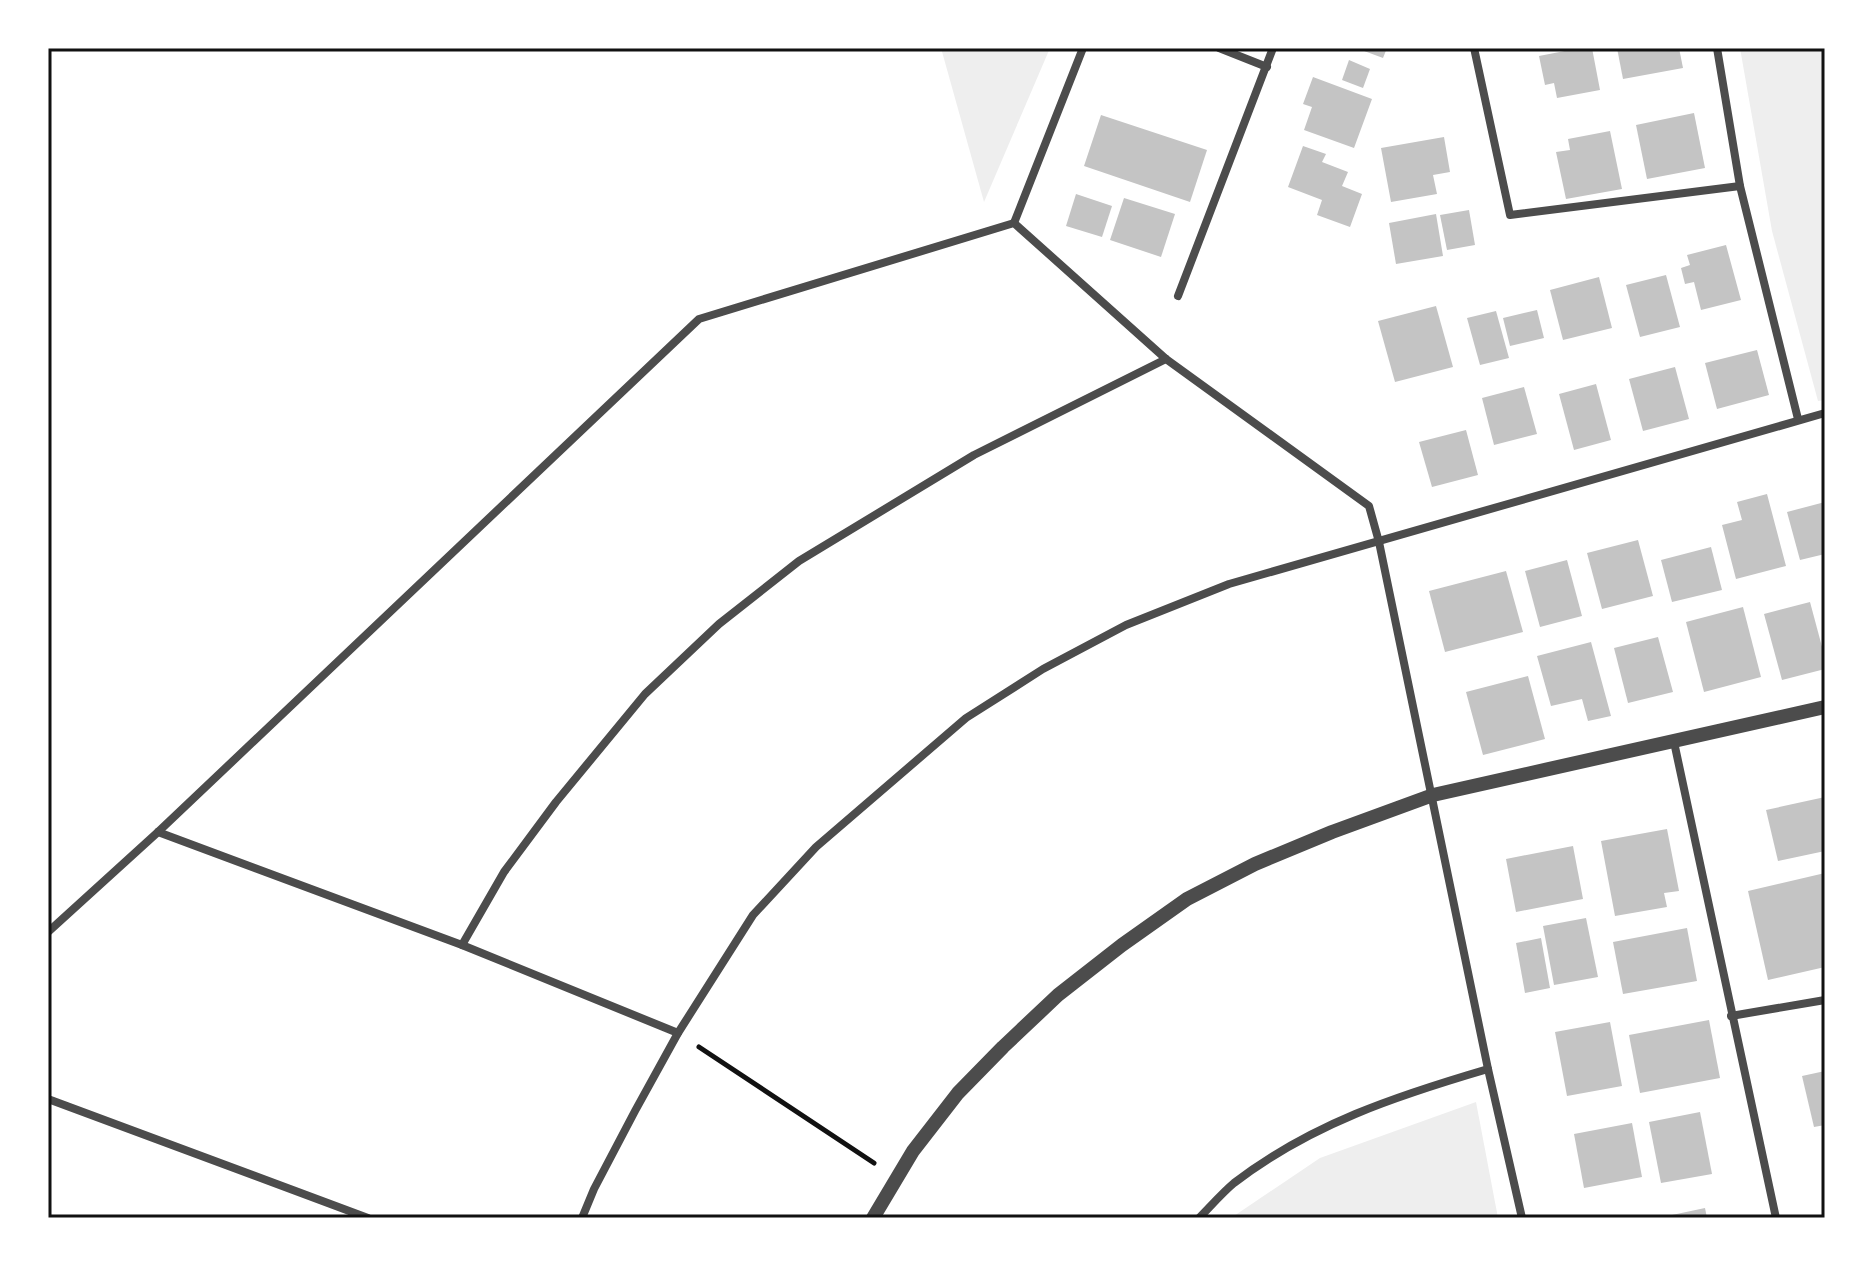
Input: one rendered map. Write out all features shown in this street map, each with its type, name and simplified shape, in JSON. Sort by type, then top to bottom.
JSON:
[{"type":"street","points":[[1014,223],[1083,48]]},
{"type":"street","points":[[1219,48],[1267,67]]},
{"type":"street","points":[[1178,296],[1273,48]]},
{"type":"street","points":[[1474,48],[1510,215],[1740,186]]},
{"type":"street","points":[[1717,48],[1740,186],[1798,419]]},
{"type":"street","points":[[1014,223],[1166,359],[1369,506],[1522,1218]]},
{"type":"street","points":[[48,932],[158,832],[699,319],[1014,223]]},
{"type":"street","points":[[462,945],[504,872],[556,802],[645,694],[719,624],[799,561],[974,455],[1166,359]]},
{"type":"street","points":[[582,1218],[628,1124],[678,1033],[753,915],[816,847],[966,718],[1043,669],[1126,625],[1229,584],[1825,413]]},
{"type":"street","points":[[873,1218],[913,1151],[958,1093],[1058,995],[1187,899],[1255,864],[1433,795],[1825,707]]},
{"type":"street","points":[[1674,742],[1776,1218]]},
{"type":"street","points":[[158,832],[462,945],[678,1033]]},
{"type":"street","points":[[1731,1016],[1825,1000]]},
{"type":"street","points":[[1199,1218],[1233,1184],[1319,1128],[1374,1104],[1488,1069]]},
{"type":"street","points":[[48,1099],[368,1218]]},
{"type":"path","points":[[678,1033],[896,1179]]},
{"type":"shaded area","points":[[941,48],[1050,48],[984,202]]},
{"type":"shaded area","points":[[1740,48],[1825,48],[1825,400],[1818,401],[1772,231]]},
{"type":"shaded area","points":[[1476,1102],[1498,1218],[1231,1218],[1320,1158]]},
{"type":"building","points":[[1356,48],[1387,48],[1383,58]]},
{"type":"building","points":[[1592,48],[1600,90],[1557,98],[1554,83],[1545,85],[1539,56]]},
{"type":"building","points":[[1617,48],[1679,48],[1683,68],[1623,79]]},
{"type":"building","points":[[1349,60],[1370,69],[1363,88],[1342,80]]},
{"type":"building","points":[[1313,77],[1372,99],[1354,148],[1304,130],[1312,107],[1303,104]]},
{"type":"building","points":[[1694,113],[1705,168],[1647,179],[1636,125]]},
{"type":"building","points":[[1101,115],[1207,150],[1190,202],[1084,166]]},
{"type":"building","points":[[1610,131],[1622,189],[1566,199],[1556,152],[1570,150],[1568,139]]},
{"type":"building","points":[[1444,137],[1450,172],[1433,175],[1437,194],[1391,202],[1381,148]]},
{"type":"building","points":[[1303,146],[1326,154],[1322,162],[1348,172],[1342,186],[1362,194],[1350,227],[1317,215],[1322,200],[1288,187]]},
{"type":"building","points":[[1076,194],[1112,206],[1102,237],[1066,226]]},
{"type":"building","points":[[1124,198],[1175,214],[1161,257],[1110,240]]},
{"type":"building","points":[[1469,210],[1475,245],[1447,250],[1440,215]]},
{"type":"building","points":[[1436,214],[1443,256],[1396,264],[1389,223]]},
{"type":"building","points":[[1726,245],[1741,300],[1701,310],[1694,282],[1685,284],[1681,268],[1690,265],[1687,255]]},
{"type":"building","points":[[1666,275],[1680,327],[1640,337],[1626,285]]},
{"type":"building","points":[[1599,277],[1612,328],[1563,340],[1550,290]]},
{"type":"building","points":[[1436,306],[1453,367],[1395,382],[1378,321]]},
{"type":"building","points":[[1537,310],[1544,338],[1510,346],[1503,318]]},
{"type":"building","points":[[1496,311],[1509,358],[1480,365],[1467,318]]},
{"type":"building","points":[[1757,350],[1769,395],[1717,409],[1705,363]]},
{"type":"building","points":[[1675,367],[1689,419],[1643,431],[1629,379]]},
{"type":"building","points":[[1596,384],[1611,440],[1574,450],[1559,394]]},
{"type":"building","points":[[1524,387],[1537,434],[1494,445],[1482,398]]},
{"type":"building","points":[[1466,430],[1478,475],[1432,487],[1419,442]]},
{"type":"building","points":[[1767,494],[1786,566],[1736,579],[1722,525],[1742,520],[1737,502]]},
{"type":"building","points":[[1825,502],[1825,554],[1800,560],[1787,512]]},
{"type":"building","points":[[1638,540],[1653,596],[1602,609],[1587,553]]},
{"type":"building","points":[[1711,547],[1722,590],[1672,602],[1661,560]]},
{"type":"building","points":[[1567,560],[1582,616],[1540,627],[1525,571]]},
{"type":"building","points":[[1506,571],[1523,632],[1445,652],[1429,591]]},
{"type":"building","points":[[1810,602],[1825,658],[1825,669],[1782,680],[1764,614]]},
{"type":"building","points":[[1743,607],[1761,677],[1704,692],[1686,622]]},
{"type":"building","points":[[1658,637],[1673,692],[1628,703],[1614,648]]},
{"type":"building","points":[[1591,642],[1611,716],[1588,721],[1582,699],[1551,706],[1537,656]]},
{"type":"building","points":[[1528,676],[1545,739],[1483,755],[1466,692]]},
{"type":"building","points":[[1825,797],[1825,851],[1778,861],[1766,810]]},
{"type":"building","points":[[1667,829],[1679,891],[1664,893],[1667,907],[1615,916],[1601,841]]},
{"type":"building","points":[[1573,846],[1583,899],[1516,912],[1506,859]]},
{"type":"building","points":[[1825,873],[1825,967],[1768,980],[1748,891]]},
{"type":"building","points":[[1586,918],[1598,977],[1554,985],[1543,926]]},
{"type":"building","points":[[1687,928],[1697,981],[1623,994],[1613,942]]},
{"type":"building","points":[[1541,938],[1550,988],[1525,993],[1516,943]]},
{"type":"building","points":[[1709,1020],[1720,1078],[1640,1093],[1629,1035]]},
{"type":"building","points":[[1610,1022],[1622,1086],[1567,1096],[1555,1032]]},
{"type":"building","points":[[1825,1071],[1825,1125],[1814,1127],[1802,1076]]},
{"type":"building","points":[[1700,1112],[1712,1174],[1661,1183],[1649,1122]]},
{"type":"building","points":[[1632,1123],[1642,1177],[1584,1188],[1574,1134]]},
{"type":"building","points":[[1705,1208],[1707,1218],[1673,1218],[1672,1215]]}]
